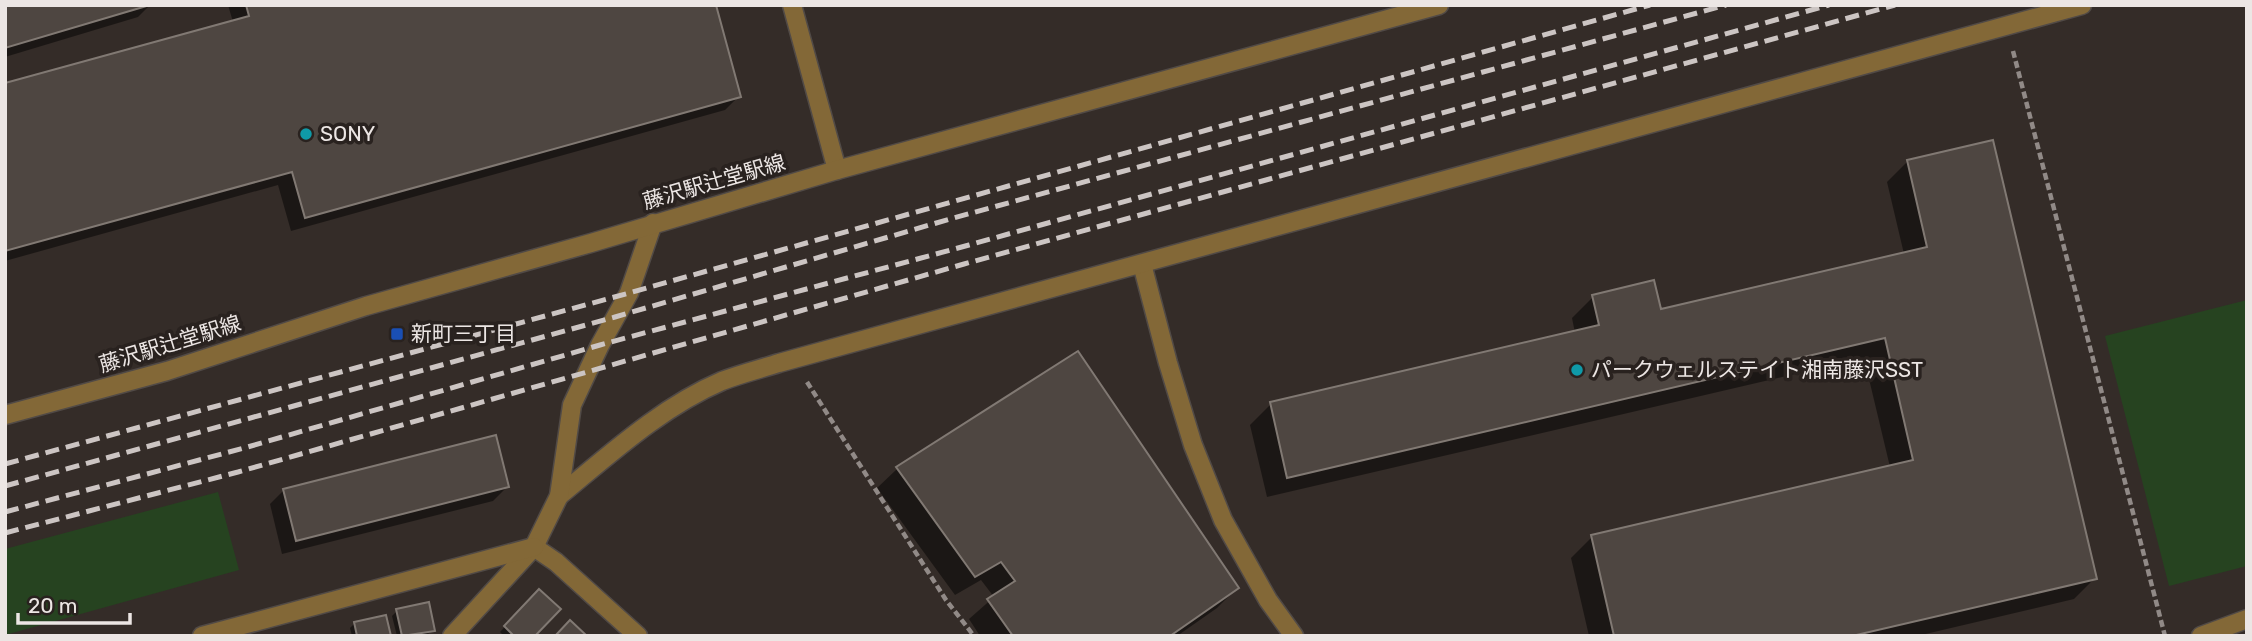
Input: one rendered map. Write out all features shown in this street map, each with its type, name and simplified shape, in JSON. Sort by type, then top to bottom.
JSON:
[{"type":"street","points":[[792,5],[837,170]]},
{"type":"street","name":"藤沢駅辻堂駅線","points":[[5,415],[167,371],[366,306],[837,170],[1439,5]]},
{"type":"street","points":[[559,496],[671,409],[722,381],[2082,5]]},
{"type":"street","points":[[452,636],[534,547],[559,496],[572,405],[600,345],[629,293],[653,223]]},
{"type":"street","points":[[1142,264],[1193,445],[1223,520],[1268,600],[1294,636]]},
{"type":"street","points":[[202,636],[534,547],[556,562],[638,636]]},
{"type":"street","points":[[2201,636],[2247,619]]},
{"type":"path","points":[[2006,26],[2165,636]]},
{"type":"path","points":[[806,381],[946,600],[974,636]]},
{"type":"green space","points":[[2247,300],[2247,566],[2169,586],[2105,336]]},
{"type":"green space","points":[[218,492],[239,570],[5,635],[5,549]]},
{"type":"building","points":[[5,5],[150,5],[5,48]]},
{"type":"building","name":"SONY","points":[[246,5],[716,5],[741,97],[305,218],[292,172],[5,251],[5,83],[249,16]]},
{"type":"building","name":"パークウェルステイト湘南藤沢SST","points":[[1993,140],[2097,579],[1852,636],[1614,636],[1591,535],[1913,460],[1885,338],[1287,478],[1270,402],[1599,325],[1592,295],[1654,280],[1661,309],[1927,247],[1907,160]]},
{"type":"building","points":[[1078,351],[1239,588],[1170,636],[1013,636],[987,599],[1015,581],[1001,562],[975,577],[896,467]]},
{"type":"building","points":[[496,435],[509,487],[296,541],[283,489]]},
{"type":"building","points":[[539,589],[561,609],[535,636],[514,636],[504,626]]},
{"type":"building","points":[[429,602],[435,631],[402,636],[396,609]]},
{"type":"building","points":[[386,615],[391,636],[357,636],[354,622]]},
{"type":"building","points":[[570,620],[587,636],[555,636]]},
{"type":"railway","points":[[5,464],[629,293],[1650,5]]},
{"type":"railway","points":[[5,486],[615,317],[950,219],[1726,5]]},
{"type":"railway","points":[[5,512],[244,448],[600,345],[1829,5]]},
{"type":"railway","points":[[5,533],[238,472],[964,264],[1895,5]]},
{"type":"place","name":"SONY","points":[[306,134]]},
{"type":"place","name":"新町三丁目","points":[[397,334]]},
{"type":"place","name":"パークウェルステイト湘南藤沢SST","points":[[1577,370]]}]
